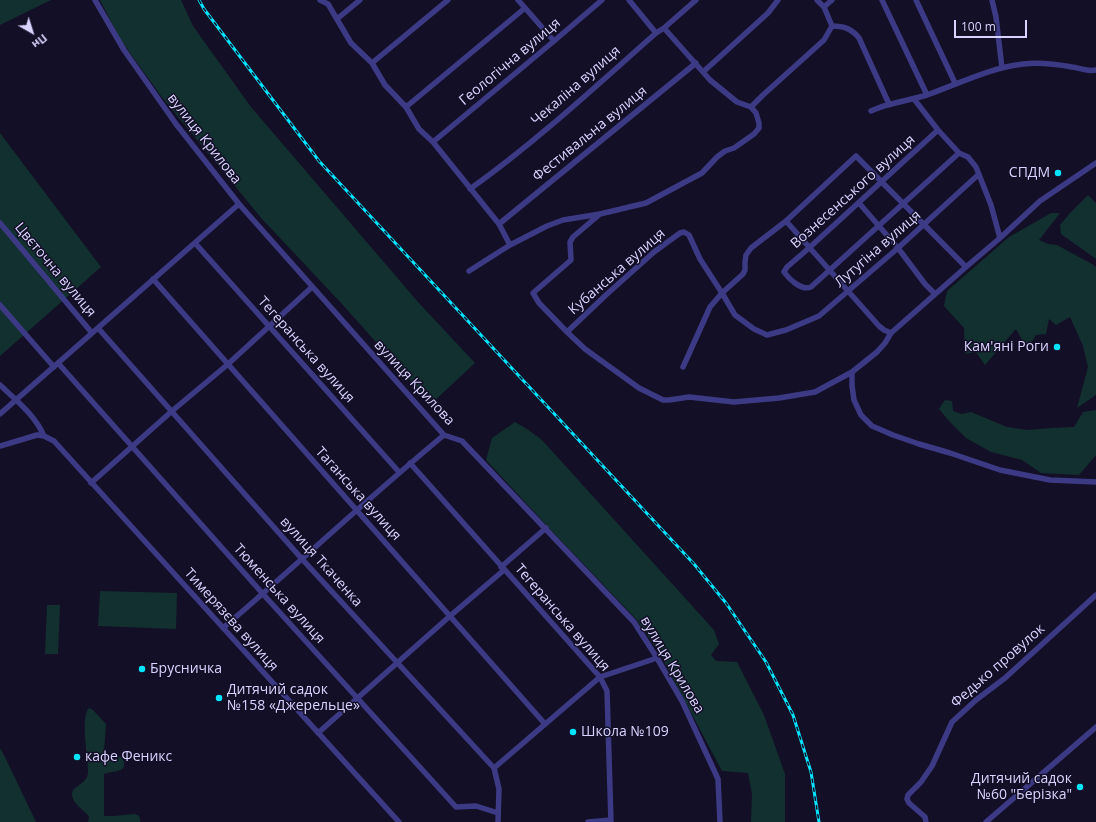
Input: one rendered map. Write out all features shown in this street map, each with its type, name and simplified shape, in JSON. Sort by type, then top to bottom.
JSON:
[{"type":"street","name":"вулиця Крилова","points":[[95,0],[124,50],[172,119],[239,204],[444,435],[462,440],[634,622],[682,701],[718,779],[720,822]]},
{"type":"street","points":[[320,0],[328,4],[352,43],[372,63],[385,85],[406,107],[419,129],[433,142],[499,224],[510,245]]},
{"type":"street","points":[[328,4],[334,0]]},
{"type":"street","points":[[337,19],[360,0]]},
{"type":"street","points":[[372,63],[448,0]]},
{"type":"street","points":[[518,0],[554,41]]},
{"type":"street","name":"Геологічна вулиця","points":[[433,142],[602,0]]},
{"type":"street","points":[[629,0],[656,33]]},
{"type":"street","name":"Чекаліна вулиця","points":[[470,188],[496,170],[696,0]]},
{"type":"street","points":[[703,72],[768,13],[778,0]]},
{"type":"street","points":[[817,0],[824,7],[832,26]]},
{"type":"street","points":[[824,7],[832,0]]},
{"type":"street","points":[[882,0],[927,95]]},
{"type":"street","points":[[916,0],[955,83]]},
{"type":"street","points":[[992,0],[996,17],[1002,68]]},
{"type":"street","points":[[406,107],[525,8]]},
{"type":"street","points":[[664,28],[710,80],[737,102],[751,107],[824,40],[832,26]]},
{"type":"street","points":[[832,26],[842,26],[849,29],[859,38],[888,104]]},
{"type":"street","name":"Фестивальна вулиця","points":[[499,224],[696,63]]},
{"type":"street","points":[[871,111],[888,104],[927,95],[955,83],[1002,68],[1023,64],[1045,64],[1073,67],[1084,70],[1096,70]]},
{"type":"street","points":[[914,99],[938,130],[959,153],[968,157],[976,167],[991,205],[1000,238]]},
{"type":"street","name":"Кубанська вулиця","points":[[469,271],[510,245],[548,226],[563,220],[600,214],[646,203],[702,173],[717,157],[725,151],[734,148],[754,134],[759,128],[760,123],[756,113],[751,107]]},
{"type":"street","name":"Вознесенського вулиця","points":[[829,271],[807,289],[802,288],[786,276],[784,272],[787,267],[938,130]]},
{"type":"street","points":[[829,271],[959,153]]},
{"type":"street","points":[[683,367],[710,307],[722,293],[743,274],[745,270],[746,255],[751,248],[786,221],[856,156],[966,267]]},
{"type":"street","points":[[1096,164],[1040,201],[891,333],[877,352],[852,372],[854,400],[861,415],[872,426],[919,444],[1000,470],[1050,480],[1096,482]]},
{"type":"street","name":"Лутугіна вулиця","points":[[684,232],[689,235],[700,259],[735,315],[754,328],[767,334],[786,330],[819,316],[898,248],[979,174]]},
{"type":"street","points":[[859,203],[898,248],[925,284],[935,294]]},
{"type":"street","points":[[0,414],[239,204]]},
{"type":"street","name":"Кубанська вулиця","points":[[600,214],[570,242],[571,260],[533,293],[539,303],[585,349],[639,388],[663,400],[689,397],[734,402],[779,398],[814,392],[852,372]]},
{"type":"street","points":[[786,221],[879,326],[891,333]]},
{"type":"street","name":"Цвєточна вулиця","points":[[0,223],[92,333]]},
{"type":"street","name":"Кубанська вулиця","points":[[567,332],[654,252],[680,233],[684,232]]},
{"type":"street","name":"Тегеранська вулиця","points":[[195,243],[399,472]]},
{"type":"street","name":"Таганська вулиця","points":[[153,279],[545,724]]},
{"type":"street","points":[[91,483],[227,364],[312,287]]},
{"type":"street","name":"Тюменська вулиця","points":[[0,305],[132,446],[456,808],[476,806],[498,813]]},
{"type":"street","name":"вулиця Ткаченка","points":[[98,328],[302,559],[494,768],[499,789],[498,822]]},
{"type":"street","points":[[0,384],[40,426],[44,436],[31,436],[0,446]]},
{"type":"street","points":[[223,628],[399,472],[444,435]]},
{"type":"street","name":"Тимерязєва вулиця","points":[[44,436],[54,441],[399,822]]},
{"type":"street","name":"Тегеранська вулиця","points":[[410,463],[600,677],[606,691],[611,821]]},
{"type":"street","points":[[318,733],[397,664],[546,528]]},
{"type":"street","name":"Федько провулок","points":[[926,822],[924,817],[909,803],[908,795],[921,782],[932,766],[952,722],[976,700],[1005,678],[1096,595]]},
{"type":"street","points":[[494,768],[600,677],[657,658]]},
{"type":"street","points":[[986,822],[996,815],[1096,727]]},
{"type":"street","points":[[588,822],[611,821]]},
{"type":"green space","points":[[0,0],[51,0],[0,25]]},
{"type":"green space","points":[[100,0],[181,0],[193,26],[251,107],[418,302],[475,363],[431,404],[342,304],[262,219],[161,96],[120,39]]},
{"type":"green space","points":[[0,133],[101,267],[0,356]]},
{"type":"green space","points":[[1088,195],[1096,203],[1096,259],[1061,234],[1060,225]]},
{"type":"green space","points":[[1051,213],[1060,213],[1039,240],[1048,244],[1057,245],[1096,267],[1096,395],[1077,408],[1088,367],[1083,346],[1070,317],[1056,325],[1049,319],[1046,334],[1036,335],[1031,343],[1024,343],[1016,329],[985,365],[976,352],[965,354],[964,328],[944,306],[947,291],[1009,237]]},
{"type":"green space","points":[[945,400],[952,401],[953,411],[962,414],[971,412],[1007,427],[1028,430],[1074,427],[1083,412],[1096,410],[1096,455],[1079,475],[1041,473],[1022,460],[991,452],[966,438],[939,409]]},
{"type":"green space","points":[[515,422],[542,440],[714,630],[719,644],[711,655],[716,661],[737,662],[764,715],[785,774],[785,822],[751,822],[752,794],[748,773],[722,771],[661,656],[637,620],[486,460],[492,438]]},
{"type":"green space","points":[[100,591],[177,593],[176,629],[98,626]]},
{"type":"green space","points":[[47,605],[60,605],[58,654],[45,654]]},
{"type":"green space","points":[[89,708],[93,710],[106,724],[104,752],[112,759],[121,757],[124,762],[124,767],[122,769],[104,774],[104,816],[135,814],[139,816],[140,822],[88,822],[89,816],[78,806],[72,797],[73,791],[86,779],[88,775],[85,720],[86,713]]},
{"type":"green space","points":[[0,748],[5,757],[36,822],[0,822]]},
{"type":"railway","points":[[199,0],[204,9],[319,161],[694,564],[726,603],[766,662],[793,715],[811,772],[819,822]]},
{"type":"place","name":"СПДМ","points":[[1058,173]]},
{"type":"place","name":"Кам'яні Роги","points":[[1057,347]]},
{"type":"place","name":"Брусничка","points":[[142,669]]},
{"type":"place","name":"Дитячий садок №158 «Джерельце»","points":[[219,698]]},
{"type":"place","name":"Школа №109","points":[[573,732]]},
{"type":"place","name":"кафе Феникс","points":[[77,757]]},
{"type":"place","name":"Дитячий садок №60 \"Берізка\"","points":[[1080,787]]}]
